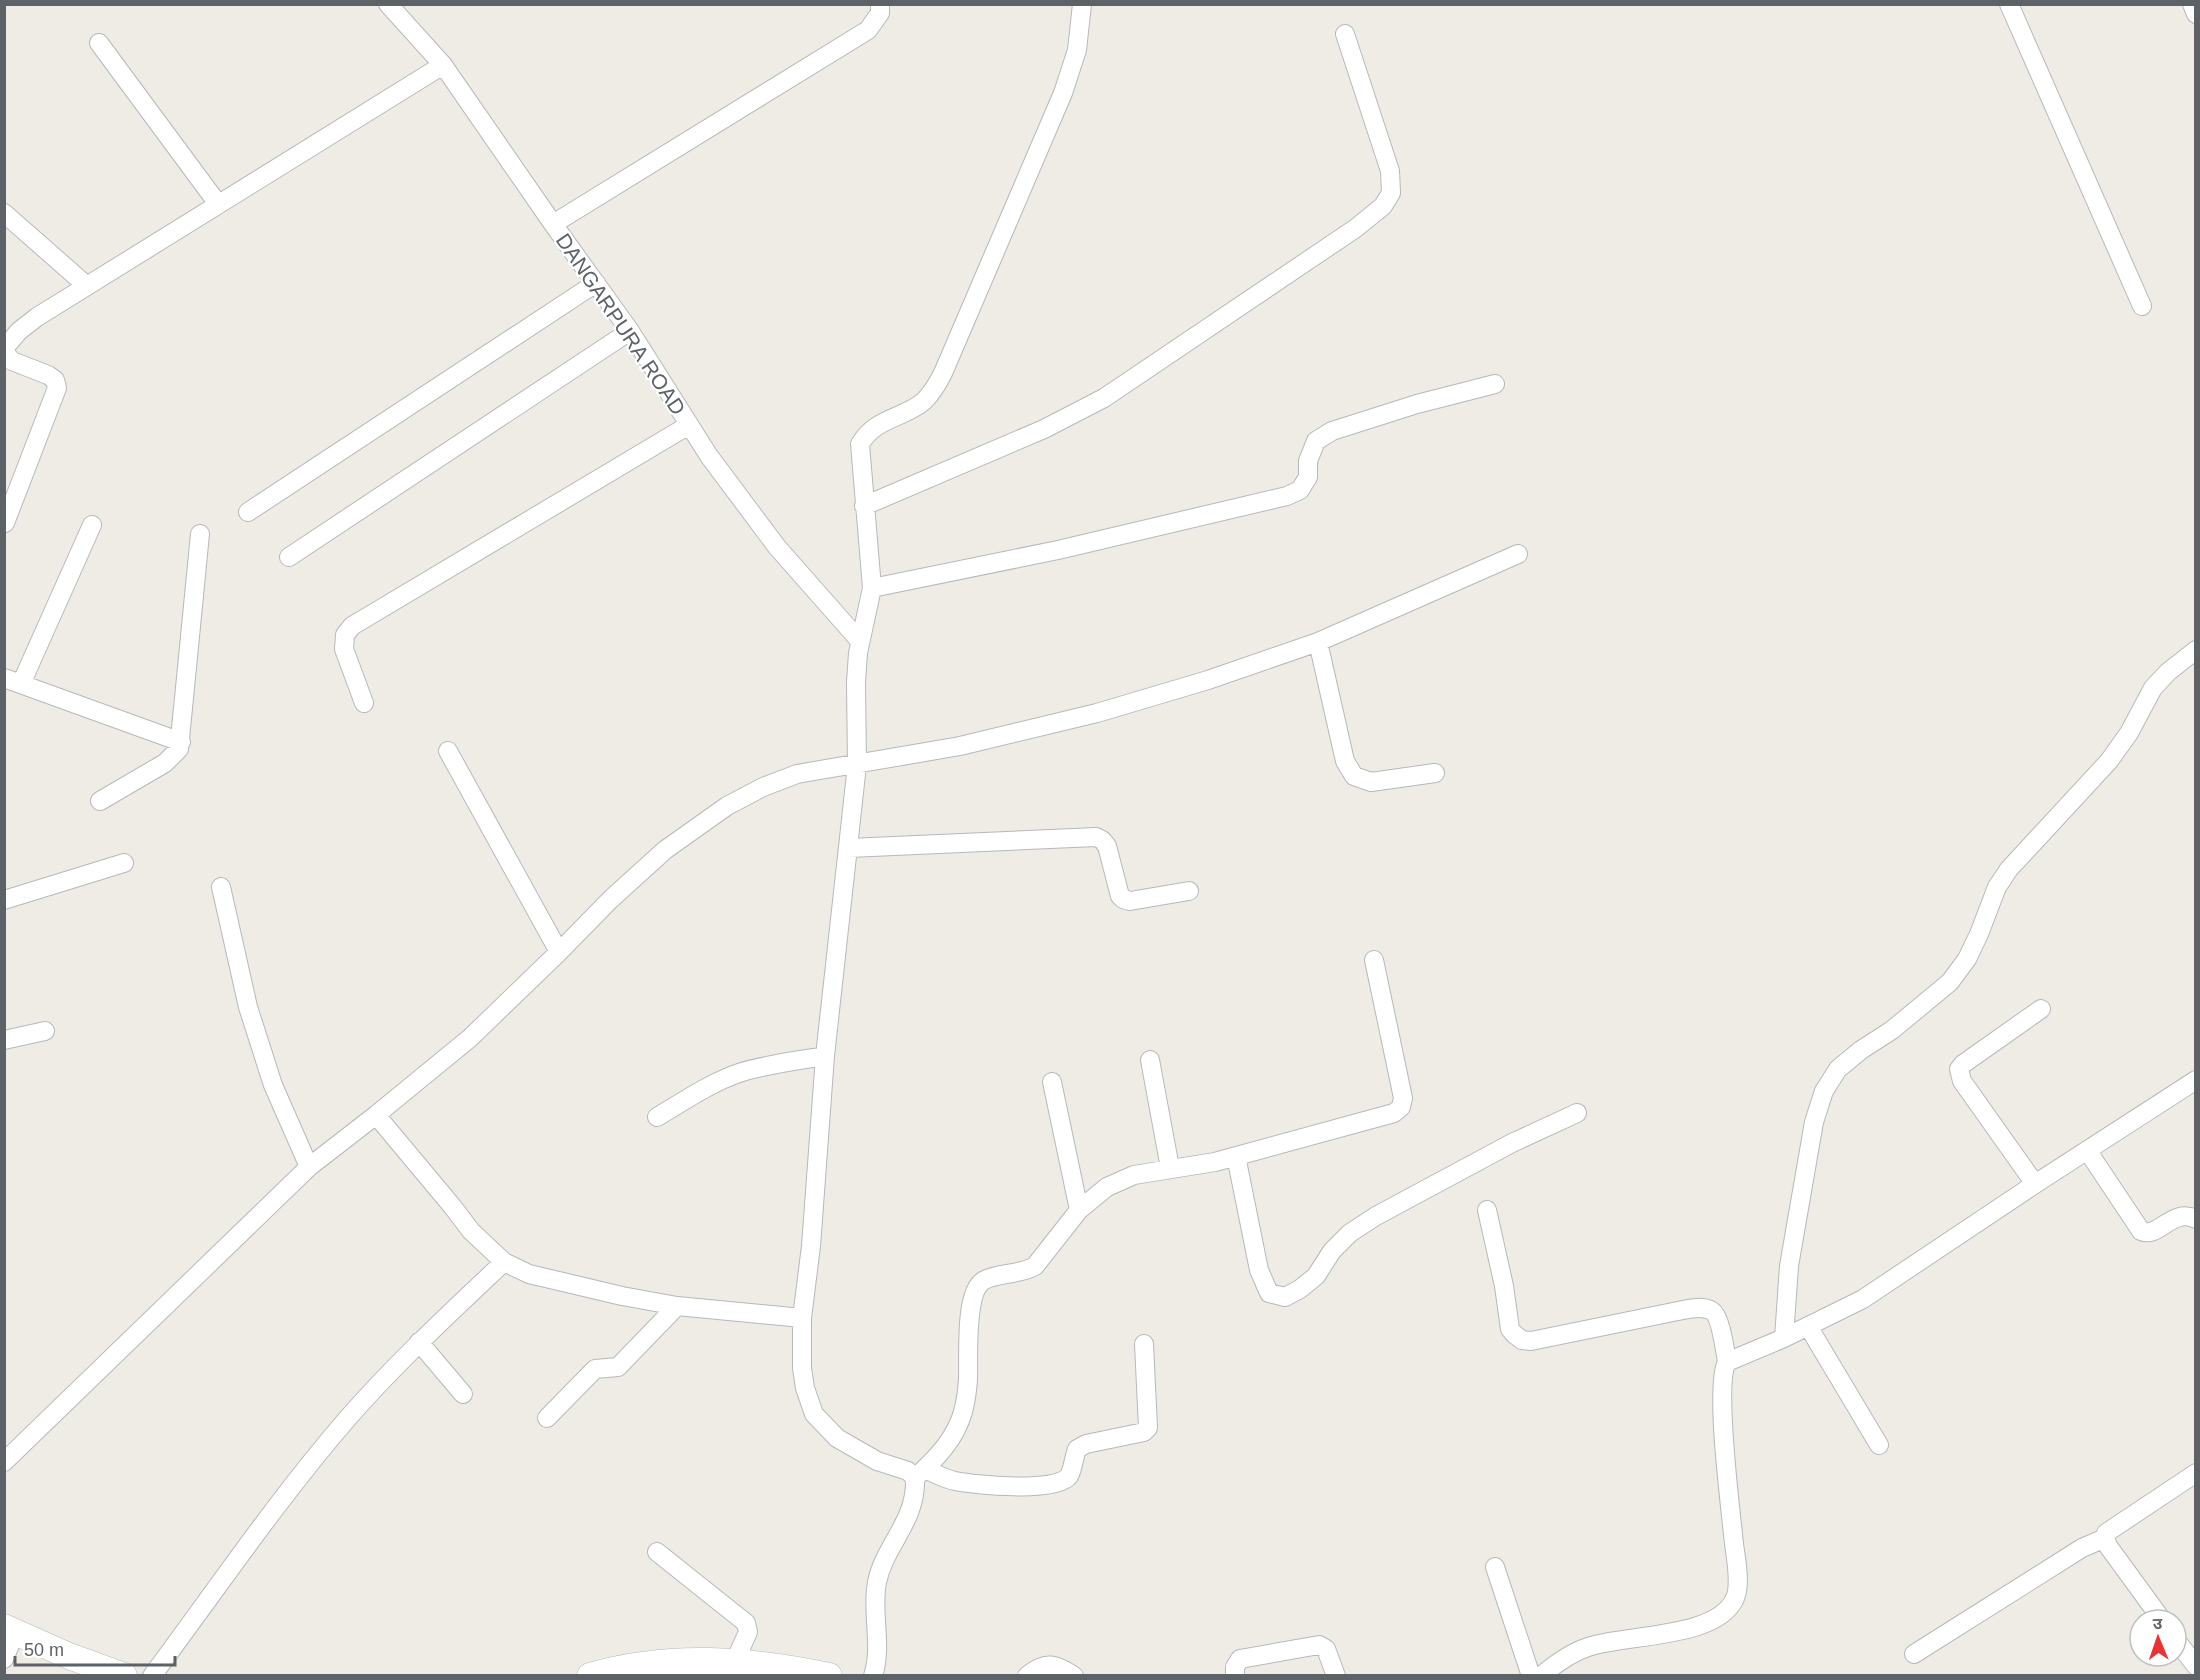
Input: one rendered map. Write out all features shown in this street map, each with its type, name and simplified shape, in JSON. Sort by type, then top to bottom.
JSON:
[{"type":"street","name":"DANGARPURA ROAD","points":[[388,4],[443,65],[630,331],[709,456],[777,548],[859,640]]},
{"type":"street","points":[[553,224],[868,30],[880,13],[880,4]]},
{"type":"street","points":[[1082,4],[1077,50],[1063,93],[943,373],[935,388],[922,402],[882,422],[866,434],[860,444],[872,588],[859,640],[856,682],[857,765],[825,1056],[811,1246],[802,1318],[802,1368],[805,1388],[814,1414],[837,1438],[877,1461],[920,1474],[988,1487],[1035,1486],[1061,1481],[1069,1476],[1077,1449],[1086,1444],[1144,1432],[1148,1428],[1144,1344]]},
{"type":"street","points":[[2009,4],[2142,306]]},
{"type":"street","points":[[2192,4],[2196,14]]},
{"type":"street","points":[[864,506],[1044,429],[1104,398],[1356,228],[1383,206],[1390,193],[1390,171],[1345,34]]},
{"type":"street","points":[[99,43],[218,204]]},
{"type":"street","points":[[5,523],[57,388],[55,380],[48,375],[12,361],[6,353],[7,345],[19,331],[87,286],[443,65]]},
{"type":"street","points":[[4,213],[87,286]]},
{"type":"street","points":[[248,512],[596,283]]},
{"type":"street","points":[[289,557],[630,331]]},
{"type":"street","points":[[872,588],[1058,550],[1287,496],[1300,490],[1308,477],[1308,461],[1316,441],[1332,431],[1417,404],[1495,384]]},
{"type":"street","points":[[364,703],[344,649],[345,635],[352,626],[689,425]]},
{"type":"street","points":[[92,525],[13,681],[181,742]]},
{"type":"street","points":[[100,801],[165,763],[174,756],[181,742],[200,534]]},
{"type":"street","points":[[4,1462],[309,1167],[470,1038],[611,899],[665,850],[727,806],[763,787],[796,774],[960,746],[1097,713],[1208,680],[1318,642],[1518,554]]},
{"type":"street","points":[[1318,642],[1345,761],[1354,776],[1371,782],[1435,773]]},
{"type":"street","points":[[1784,1338],[1790,1266],[1814,1122],[1824,1091],[1838,1069],[1892,1030],[1950,982],[1967,959],[1997,888],[2008,868],[2109,761],[2129,733],[2153,688],[2168,672],[2196,650]]},
{"type":"street","points":[[448,751],[559,952]]},
{"type":"street","points":[[849,848],[1096,837],[1107,846],[1120,896],[1123,899],[1130,901],[1189,891]]},
{"type":"street","points":[[4,900],[124,863]]},
{"type":"street","points":[[222,887],[249,1007],[273,1085],[309,1167]]},
{"type":"street","points":[[873,1676],[877,1643],[877,1583],[882,1567],[910,1514],[920,1474],[938,1456],[958,1425],[965,1405],[971,1306],[976,1288],[984,1280],[1026,1271],[1035,1266],[1079,1210],[1107,1187],[1134,1175],[1215,1162],[1394,1113],[1401,1107],[1402,1098],[1374,960]]},
{"type":"street","points":[[2035,1184],[1962,1082],[1959,1069],[2041,1010]]},
{"type":"street","points":[[4,1040],[45,1031]]},
{"type":"street","points":[[657,1117],[716,1083],[738,1074],[769,1065],[825,1056]]},
{"type":"street","points":[[1150,1060],[1170,1168]]},
{"type":"street","points":[[1727,1362],[1784,1338],[1863,1299],[2196,1080]]},
{"type":"street","points":[[1052,1082],[1079,1210]]},
{"type":"street","points":[[1236,1156],[1259,1270],[1269,1293],[1285,1297],[1316,1276],[1332,1251],[1350,1233],[1376,1216],[1512,1143],[1577,1113]]},
{"type":"street","points":[[376,1115],[471,1231],[504,1262],[529,1274],[622,1296],[677,1306],[802,1318]]},
{"type":"street","points":[[2087,1150],[2141,1231],[2151,1232],[2176,1217],[2189,1216],[2196,1219]]},
{"type":"street","points":[[1487,1210],[1504,1286],[1510,1329],[1514,1335],[1522,1340],[1531,1341],[1699,1308],[1712,1311],[1718,1319],[1727,1362],[1722,1377],[1726,1468],[1737,1573],[1736,1598],[1724,1614],[1698,1627],[1588,1647],[1561,1659],[1541,1676]]},
{"type":"street","points":[[152,1676],[297,1482],[347,1420],[419,1342],[504,1262]]},
{"type":"street","points":[[548,1418],[595,1369],[618,1367],[677,1306]]},
{"type":"street","points":[[1808,1326],[1879,1445]]},
{"type":"street","points":[[419,1342],[463,1394]]},
{"type":"street","points":[[2153,1608],[2108,1546],[2106,1533],[2196,1473]]},
{"type":"street","points":[[1914,1654],[2082,1548],[2105,1538]]},
{"type":"street","points":[[657,1552],[746,1623],[748,1632],[737,1666]]},
{"type":"street","points":[[1495,1567],[1531,1676]]},
{"type":"street","points":[[4,1659],[10,1630],[69,1656],[124,1676]]},
{"type":"street","points":[[1235,1676],[1235,1667],[1240,1659],[1319,1645],[1326,1649],[1336,1676]]},
{"type":"street","points":[[590,1676],[643,1663],[683,1660],[829,1676]]},
{"type":"street","points":[[1027,1676],[1045,1665],[1059,1666],[1074,1676]]}]
